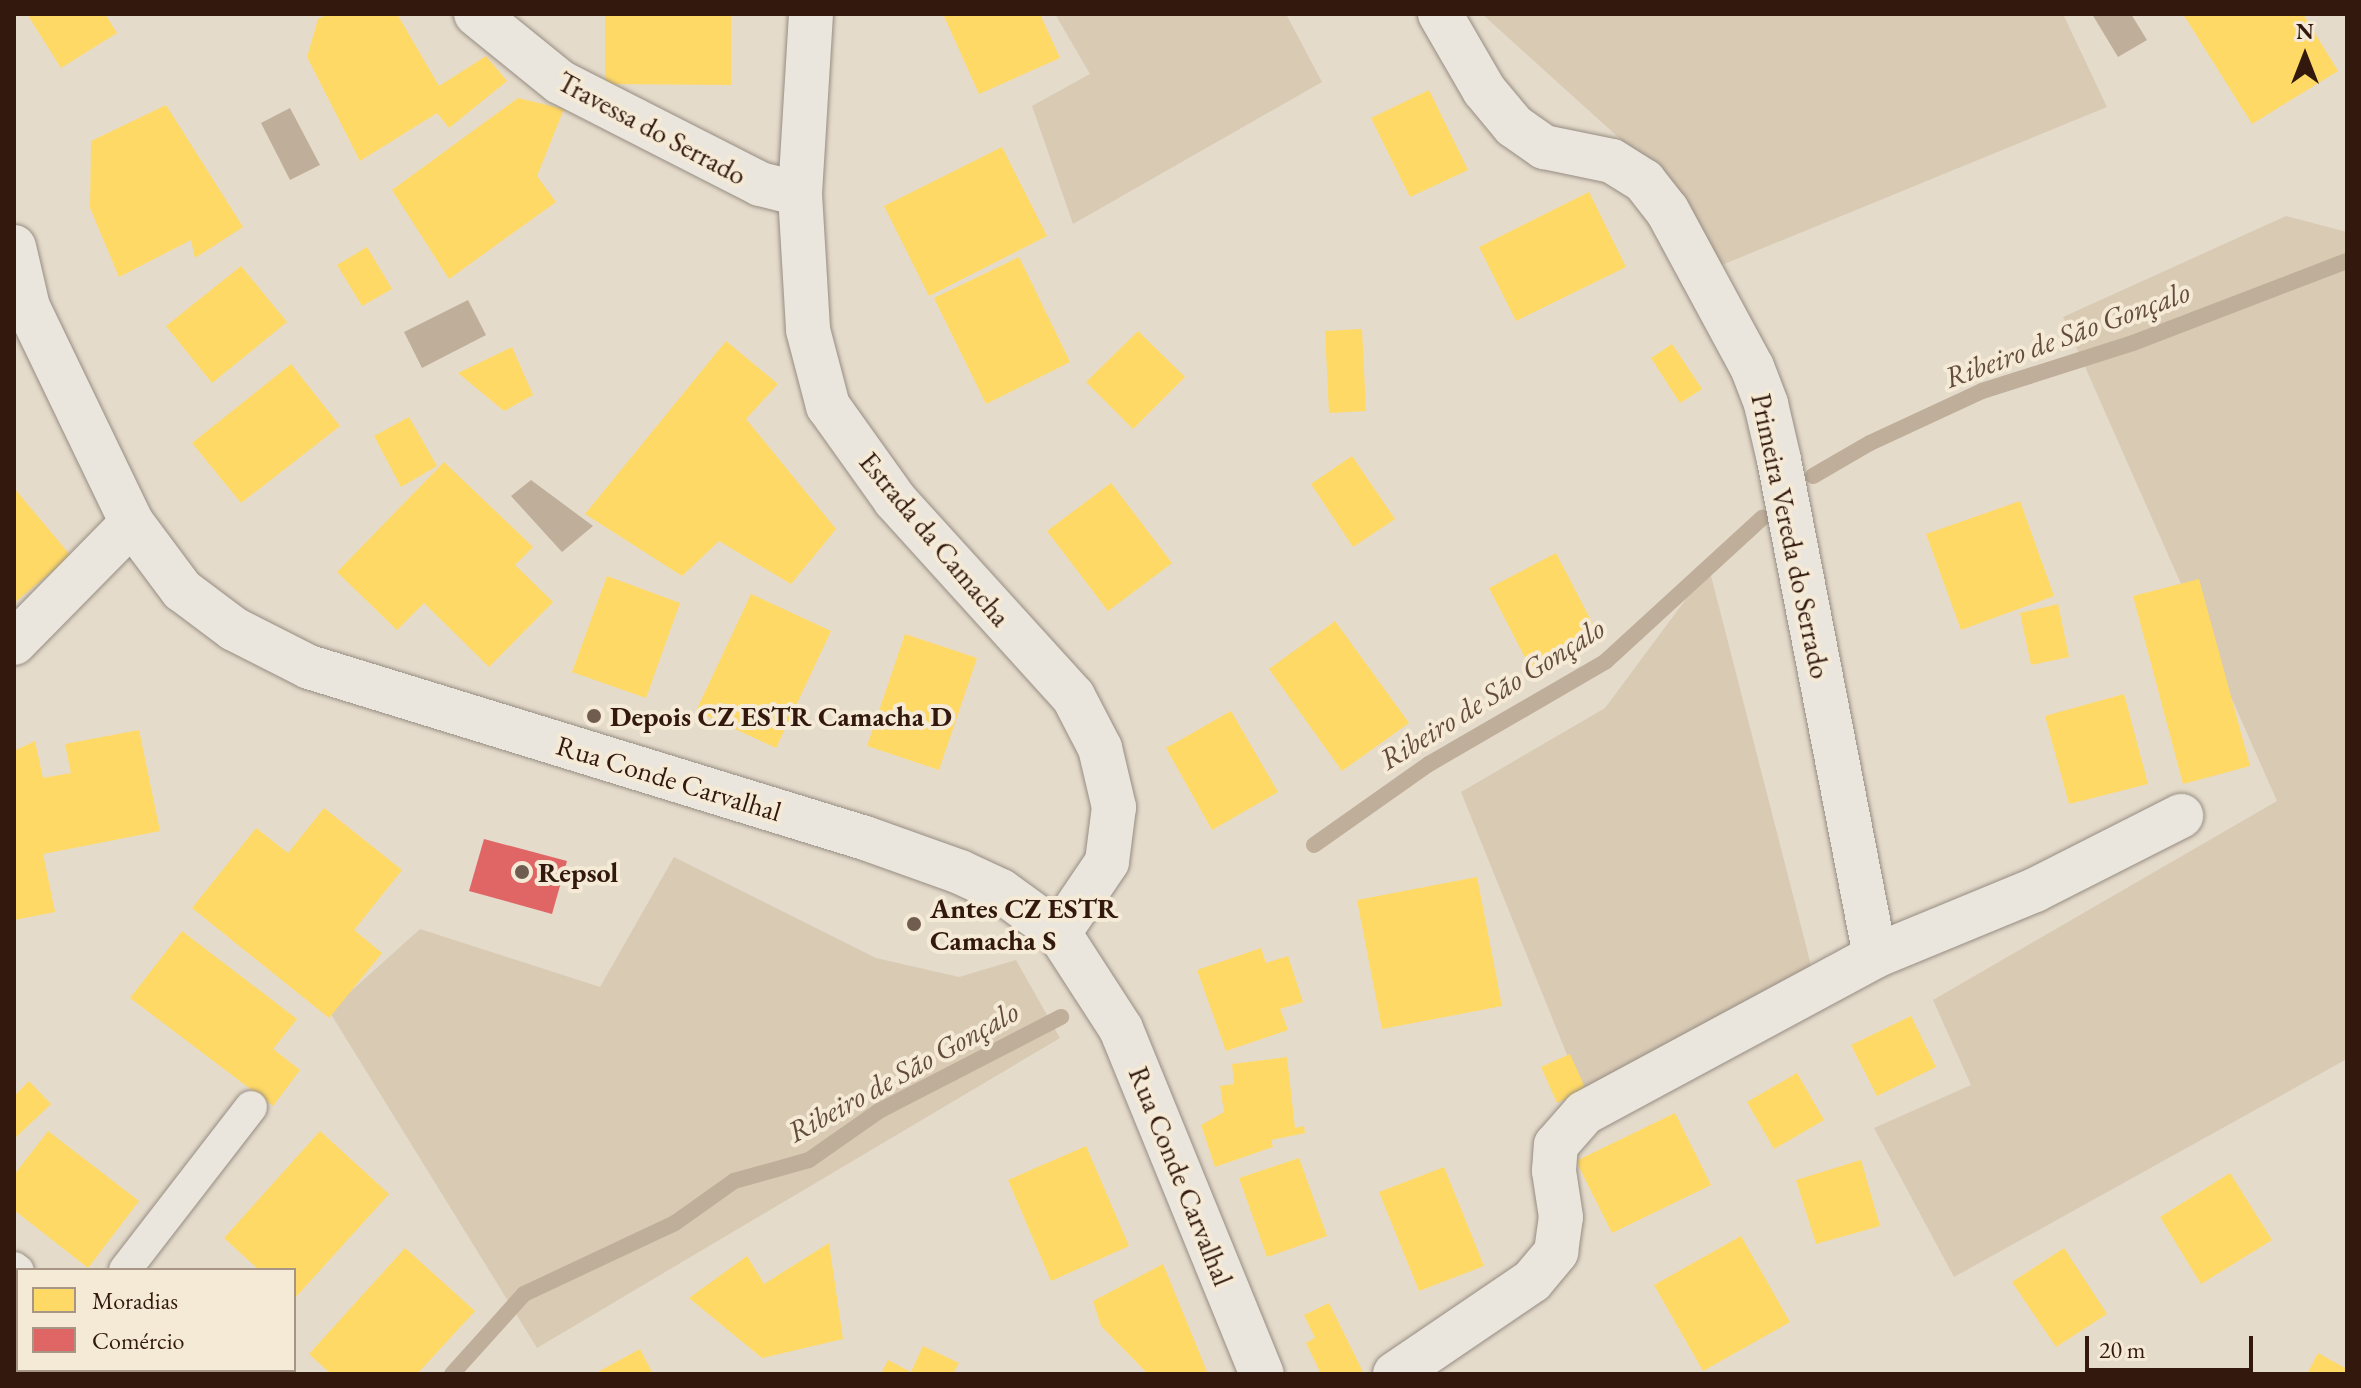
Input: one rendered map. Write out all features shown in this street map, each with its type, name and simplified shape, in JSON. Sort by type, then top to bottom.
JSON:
[{"type":"street","name":"Travessa do Serrado","points":[[476,14],[560,82],[760,184],[800,194]]},
{"type":"street","name":"Estrada da Camacha","points":[[811,14],[800,194],[808,330],[828,406],[895,500],[1073,696],[1100,748],[1114,807],[1107,862],[1059,933]]},
{"type":"street","name":"Primeira Vereda do Serrado","points":[[1440,14],[1484,90],[1514,126],[1544,147],[1612,161],[1644,181],[1667,210],[1752,367],[1766,404],[1779,460],[1875,956]]},
{"type":"street","name":"Rua Conde Carvalhal","points":[[14,247],[28,307],[132,523],[182,590],[234,629],[309,667],[865,838],[960,872],[1001,891],[1059,933],[1121,1029],[1262,1374]]},
{"type":"street","points":[[14,643],[132,523]]},
{"type":"street","points":[[1395,1374],[1532,1281],[1556,1252],[1561,1217],[1554,1171],[1556,1145],[1584,1113],[1875,956],[2035,890],[2181,816]]},
{"type":"lane","points":[[127,1268],[251,1107]]},
{"type":"shaded area","points":[[1055,14],[1286,14],[1322,82],[1073,224],[1032,106],[1090,74]]},
{"type":"shaded area","points":[[1482,14],[2063,14],[2107,107],[1712,269],[1660,175]]},
{"type":"shaded area","points":[[2092,14],[2131,14],[2147,40],[2118,57]]},
{"type":"shaded area","points":[[290,108],[320,165],[290,180],[261,123]]},
{"type":"shaded area","points":[[2286,216],[2347,232],[2347,1059],[1954,1277],[1874,1128],[1971,1085],[1933,1000],[2277,801],[2063,317]]},
{"type":"shaded area","points":[[468,300],[486,335],[422,368],[404,332]]},
{"type":"shaded area","points":[[531,480],[593,526],[562,552],[511,496]]},
{"type":"shaded area","points":[[1709,568],[1813,973],[1582,1092],[1461,792],[1605,708]]},
{"type":"shaded area","points":[[674,857],[876,958],[959,977],[1016,960],[1060,1038],[537,1348],[329,1011],[420,929],[600,987]]},
{"type":"building: Moradias","points":[[27,14],[105,14],[117,33],[61,68]]},
{"type":"building: Moradias","points":[[328,14],[397,14],[439,86],[486,56],[507,81],[449,128],[437,113],[360,161],[307,57],[318,19]]},
{"type":"building: Moradias","points":[[605,14],[731,14],[731,85],[605,84]]},
{"type":"building: Moradias","points":[[943,14],[1040,14],[1060,58],[979,94]]},
{"type":"building: Moradias","points":[[2183,14],[2303,14],[2338,71],[2252,124]]},
{"type":"building: Moradias","points":[[1429,90],[1468,170],[1410,197],[1371,118]]},
{"type":"building: Moradias","points":[[518,98],[564,109],[537,176],[556,202],[449,279],[392,190]]},
{"type":"building: Moradias","points":[[166,105],[243,227],[195,258],[191,240],[119,277],[90,208],[91,141]]},
{"type":"building: Moradias","points":[[1002,147],[1047,236],[929,296],[884,206]]},
{"type":"building: Moradias","points":[[1589,192],[1626,267],[1516,321],[1479,247]]},
{"type":"building: Moradias","points":[[367,247],[392,289],[362,306],[337,265]]},
{"type":"building: Moradias","points":[[1019,257],[1070,362],[986,404],[934,298]]},
{"type":"building: Moradias","points":[[241,266],[287,322],[212,383],[166,326]]},
{"type":"building: Moradias","points":[[1362,329],[1366,411],[1329,413],[1325,331]]},
{"type":"building: Moradias","points":[[1138,331],[1185,377],[1133,429],[1086,382]]},
{"type":"building: Moradias","points":[[726,341],[778,384],[746,419],[836,529],[791,584],[719,541],[682,576],[585,514]]},
{"type":"building: Moradias","points":[[1672,344],[1702,389],[1680,403],[1651,358]]},
{"type":"building: Moradias","points":[[512,347],[533,395],[504,411],[458,373]]},
{"type":"building: Moradias","points":[[291,364],[340,426],[241,503],[192,443]]},
{"type":"building: Moradias","points":[[409,417],[437,466],[401,487],[374,436]]},
{"type":"building: Moradias","points":[[1352,456],[1395,519],[1353,547],[1311,484]]},
{"type":"building: Moradias","points":[[444,462],[533,547],[515,565],[553,602],[489,667],[424,603],[397,630],[337,572]]},
{"type":"building: Moradias","points":[[1111,483],[1172,563],[1108,611],[1047,531]]},
{"type":"building: Moradias","points":[[14,488],[71,556],[14,603]]},
{"type":"building: Moradias","points":[[2020,501],[2054,596],[1961,630],[1926,534]]},
{"type":"building: Moradias","points":[[1556,553],[1599,636],[1532,671],[1489,588]]},
{"type":"building: Moradias","points":[[607,576],[680,603],[646,698],[572,672]]},
{"type":"building: Moradias","points":[[2199,579],[2250,766],[2183,784],[2133,596]]},
{"type":"building: Moradias","points":[[751,594],[831,631],[776,748],[696,711]]},
{"type":"building: Moradias","points":[[2058,604],[2069,657],[2031,665],[2020,613]]},
{"type":"building: Moradias","points":[[1335,621],[1409,723],[1342,771],[1269,669]]},
{"type":"building: Moradias","points":[[905,634],[977,658],[939,770],[867,746]]},
{"type":"building: Moradias","points":[[2124,694],[2148,784],[2069,804],[2045,716]]},
{"type":"building: Moradias","points":[[1231,711],[1278,792],[1212,830],[1166,748]]},
{"type":"building: Moradias","points":[[139,730],[160,831],[43,854],[55,912],[14,920],[14,751],[35,741],[43,778],[71,773],[65,744]]},
{"type":"building: Moradias","points":[[324,808],[402,870],[354,930],[382,953],[329,1018],[192,908],[256,828],[288,853]]},
{"type":"building: Moradias","points":[[1477,877],[1502,1006],[1382,1029],[1357,900]]},
{"type":"building: Moradias","points":[[182,931],[297,1019],[273,1049],[300,1070],[273,1106],[130,998]]},
{"type":"building: Moradias","points":[[1261,948],[1266,963],[1288,956],[1303,1002],[1280,1009],[1288,1030],[1226,1051],[1197,970]]},
{"type":"building: Moradias","points":[[1911,1016],[1936,1067],[1877,1096],[1851,1045]]},
{"type":"building: Moradias","points":[[1570,1054],[1586,1090],[1557,1103],[1541,1067]]},
{"type":"building: Moradias","points":[[1287,1057],[1295,1128],[1304,1126],[1305,1133],[1271,1140],[1273,1147],[1215,1167],[1201,1125],[1224,1112],[1220,1086],[1234,1084],[1232,1064]]},
{"type":"building: Moradias","points":[[1797,1073],[1824,1120],[1774,1149],[1747,1102]]},
{"type":"building: Moradias","points":[[29,1081],[51,1104],[14,1139],[14,1096]]},
{"type":"building: Moradias","points":[[1675,1113],[1711,1185],[1612,1233],[1576,1161]]},
{"type":"building: Moradias","points":[[48,1131],[139,1201],[88,1268],[14,1210],[14,1175]]},
{"type":"building: Moradias","points":[[320,1131],[389,1194],[296,1297],[296,1268],[257,1268],[224,1238]]},
{"type":"building: Moradias","points":[[1086,1146],[1129,1246],[1051,1281],[1008,1180]]},
{"type":"building: Moradias","points":[[1299,1158],[1327,1236],[1267,1257],[1239,1178]]},
{"type":"building: Moradias","points":[[1861,1160],[1880,1226],[1816,1244],[1796,1180]]},
{"type":"building: Moradias","points":[[1444,1167],[1484,1266],[1419,1291],[1379,1192]]},
{"type":"building: Moradias","points":[[2230,1173],[2272,1240],[2201,1284],[2160,1217]]},
{"type":"building: Moradias","points":[[1741,1236],[1790,1322],[1703,1371],[1654,1285]]},
{"type":"building: Moradias","points":[[829,1243],[843,1339],[762,1358],[689,1298],[747,1256],[764,1284]]},
{"type":"building: Moradias","points":[[405,1248],[475,1311],[417,1374],[331,1374],[309,1354]]},
{"type":"building: Moradias","points":[[2064,1248],[2107,1314],[2056,1347],[2012,1282]]},
{"type":"building: Moradias","points":[[1163,1264],[1208,1374],[1148,1374],[1101,1326],[1093,1301]]},
{"type":"building: Moradias","points":[[1329,1303],[1363,1372],[1321,1374],[1306,1343],[1315,1338],[1304,1315]]},
{"type":"building: Moradias","points":[[923,1346],[959,1363],[953,1374],[881,1374],[888,1360],[911,1372]]},
{"type":"building: Moradias","points":[[640,1349],[653,1374],[594,1374]]},
{"type":"building: Moradias","points":[[2318,1353],[2347,1369],[2347,1374],[2307,1374]]},
{"type":"building: Moradias","points":[[219,1372],[221,1374],[146,1374]]},
{"type":"building: Comércio","points":[[484,839],[567,861],[552,914],[469,891]]},
{"type":"waterway","name":"Ribeiro de São Gonçalo","points":[[1813,476],[1870,443],[1982,391],[2133,343],[2347,261]]},
{"type":"waterway","name":"Ribeiro de São Gonçalo","points":[[1314,845],[1429,764],[1605,662],[1763,517]]},
{"type":"waterway","name":"Ribeiro de São Gonçalo","points":[[452,1374],[524,1294],[675,1223],[734,1181],[809,1160],[879,1111],[1061,1017]]},
{"type":"place","name":"Depois CZ ESTR Camacha D","points":[[594,716]]},
{"type":"place","name":"Repsol","points":[[522,872]]},
{"type":"place","name":"Antes CZ ESTR Camacha S","points":[[914,924]]}]
